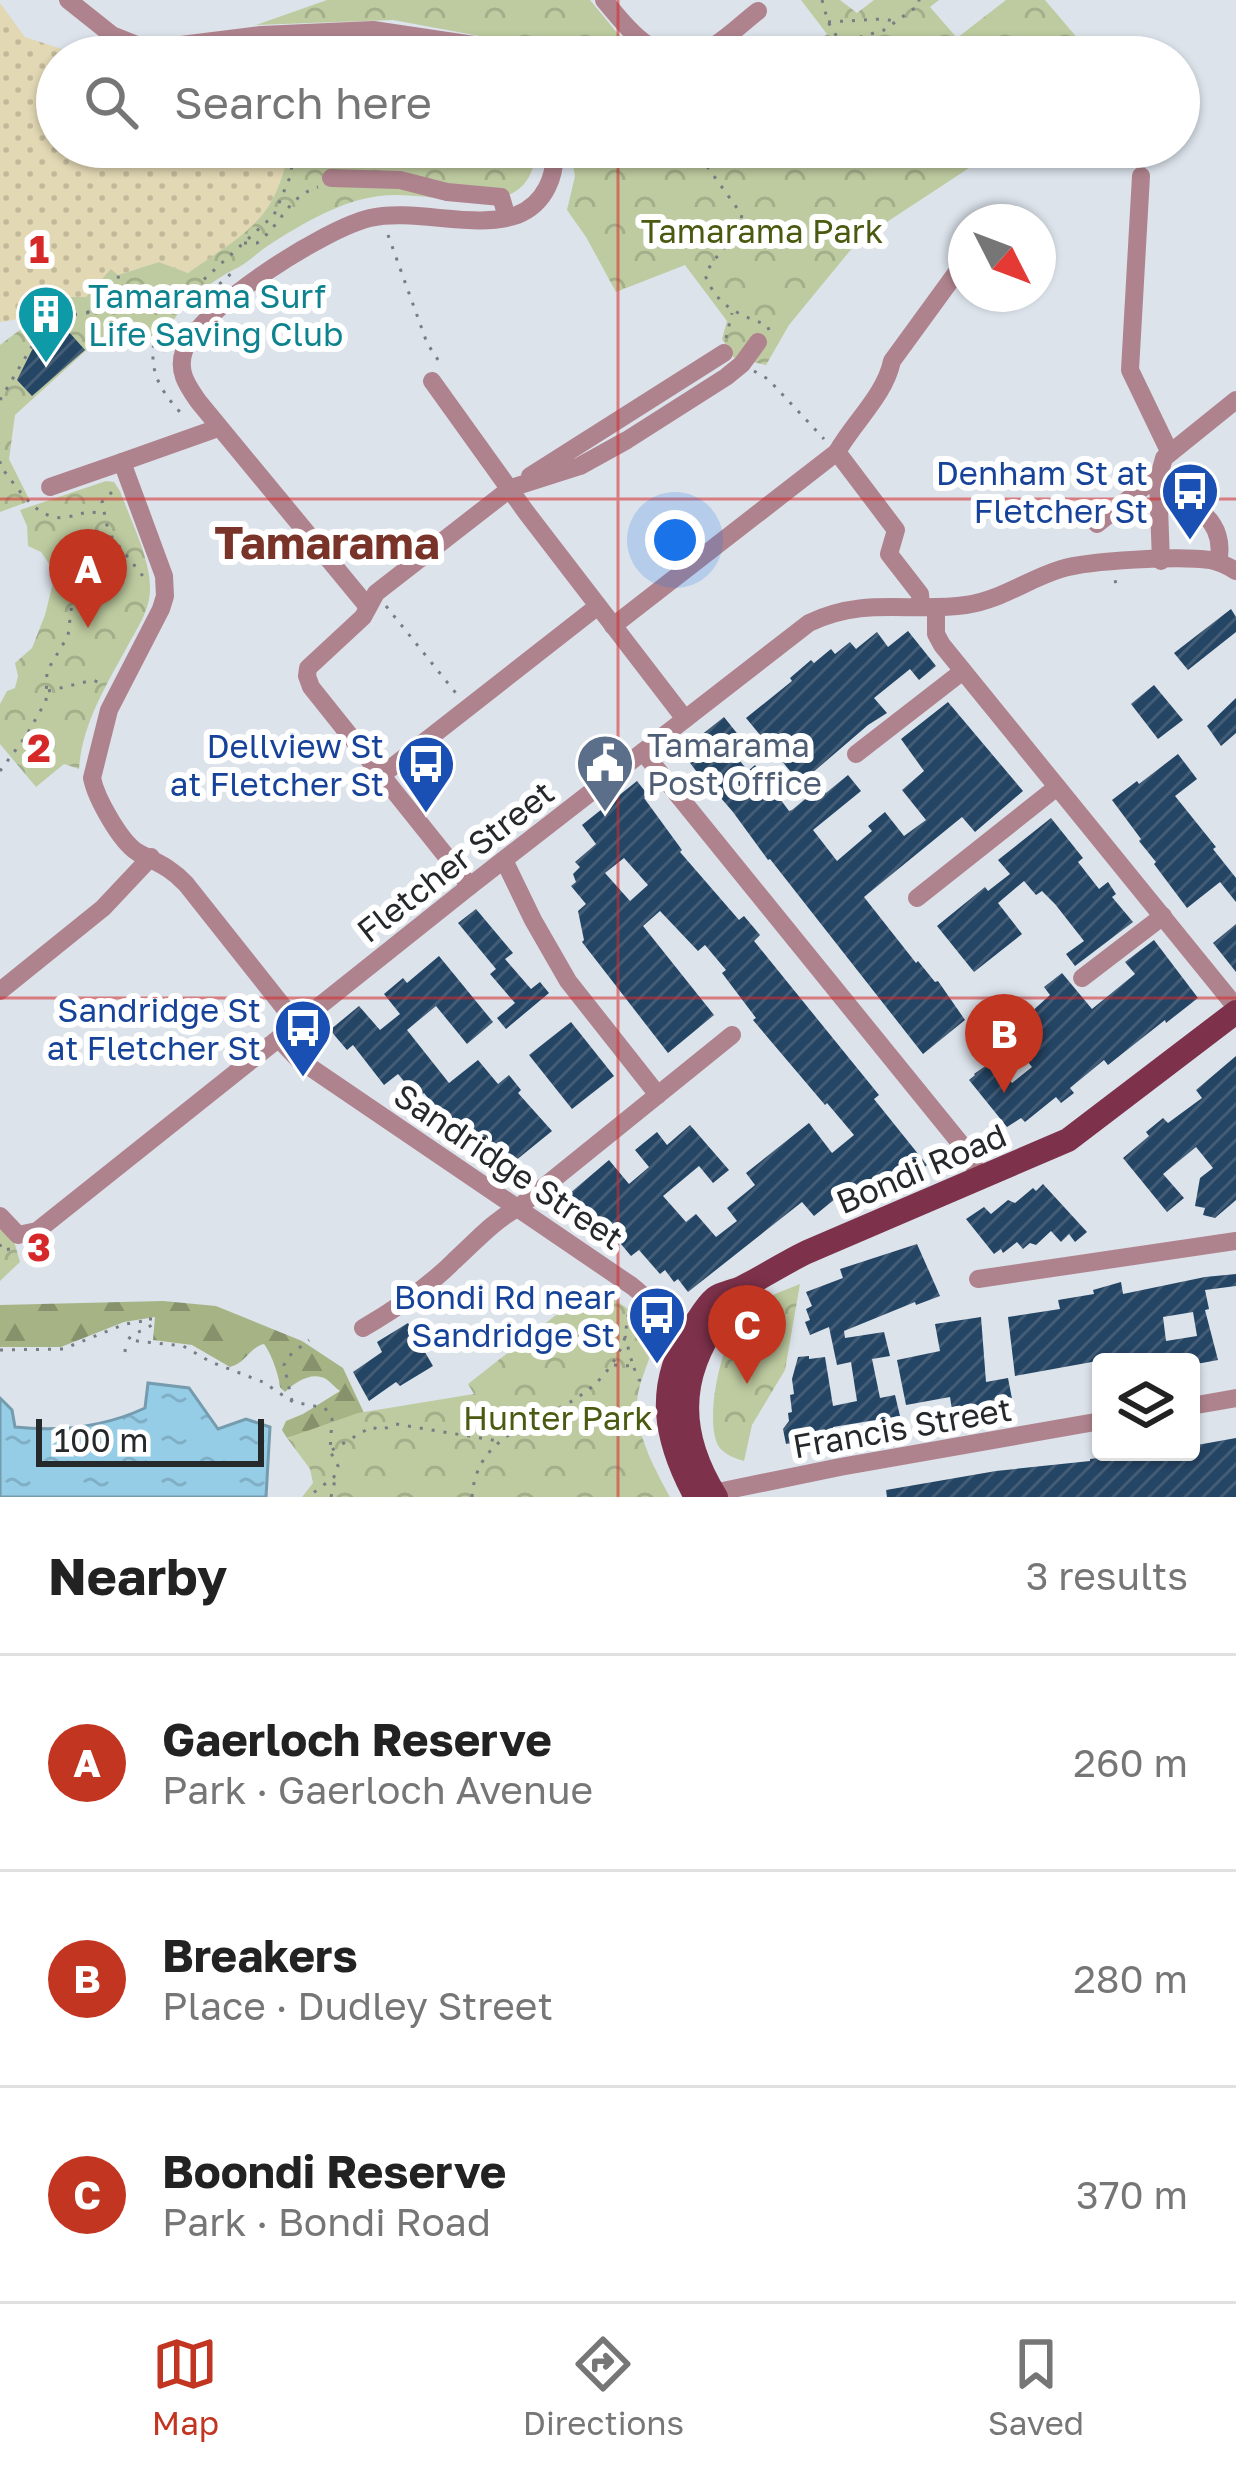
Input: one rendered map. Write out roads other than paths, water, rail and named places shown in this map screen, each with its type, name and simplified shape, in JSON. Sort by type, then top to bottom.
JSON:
[{"type":"main road","name":"Bondi Road","points":[[708,1496],[673,1447],[667,1411],[669,1379],[695,1340],[742,1288],[778,1266],[1056,1146],[1236,1009]]},
{"type":"street","points":[[68,0],[114,36]]},
{"type":"street","points":[[604,0],[634,36]]},
{"type":"street","points":[[725,36],[758,11]]},
{"type":"street","points":[[253,36],[373,30],[413,36]]},
{"type":"street","points":[[375,603],[218,428],[186,385],[182,359],[189,340],[242,291],[329,234],[370,218],[507,218],[524,212],[544,194],[554,168]]},
{"type":"street","points":[[1141,176],[1130,370],[1169,451]]},
{"type":"street","points":[[331,178],[400,181],[501,197],[507,218]]},
{"type":"street","points":[[614,626],[837,452],[889,379],[892,361],[948,284]]},
{"type":"street","points":[[511,488],[580,466],[647,427],[742,364],[764,336]]},
{"type":"street","points":[[470,886],[311,687],[307,676],[314,661],[364,617],[376,593],[511,488],[724,353]]},
{"type":"street","points":[[432,381],[685,719]]},
{"type":"street","points":[[1161,560],[1159,475],[1164,458],[1236,400]]},
{"type":"street","points":[[50,487],[218,428]]},
{"type":"street","points":[[837,452],[896,530],[889,554],[928,606],[936,634],[1236,1009]]},
{"type":"street","points":[[122,462],[164,576],[165,596],[109,710],[92,778],[94,788],[134,850],[170,867],[186,884],[297,1024]]},
{"type":"street","points":[[1097,524],[1159,475]]},
{"type":"street","points":[[1159,498],[1185,500],[1205,516],[1220,536],[1227,567]]},
{"type":"street","name":"Fletcher Street","points":[[0,1216],[13,1231],[37,1231],[470,886],[821,617],[875,606],[968,605],[1071,566],[1161,560],[1227,567]]},
{"type":"street","points":[[382,775],[598,606]]},
{"type":"street","points":[[856,754],[963,671]]},
{"type":"street","points":[[643,752],[969,1154],[980,1179]]},
{"type":"street","points":[[917,898],[1058,787]]},
{"type":"street","points":[[0,991],[103,908],[151,857]]},
{"type":"street","points":[[504,860],[568,981],[658,1095]]},
{"type":"street","points":[[1082,979],[1162,916]]},
{"type":"street","points":[[363,1328],[400,1304],[467,1245],[732,1035]]},
{"type":"street","name":"Sandridge Street","points":[[279,1039],[298,1059],[649,1299],[695,1340]]},
{"type":"street","points":[[978,1279],[1236,1241]]},
{"type":"street","points":[[1200,1404],[1236,1398]]},
{"type":"street","name":"Francis Street","points":[[708,1496],[840,1467],[1092,1423]]},
{"type":"water","points":[[148,1383],[189,1388],[218,1429],[246,1419],[270,1427],[266,1497],[0,1497],[0,1398],[12,1410],[15,1427],[65,1428],[114,1420],[145,1408]]},
{"type":"place","name":"Tamarama Surf Life Saving Club","points":[[46,365]]},
{"type":"place","name":"Denham St at Fletcher St","points":[[1190,542]]},
{"type":"place","name":"Gaerloch Reserve","points":[[88,628]]},
{"type":"place","name":"Tamarama Post Office","points":[[605,814]]},
{"type":"place","name":"Dellview St at Fletcher St","points":[[426,815]]},
{"type":"place","name":"Sandridge St at Fletcher St","points":[[303,1079]]},
{"type":"place","name":"Breakers","points":[[1004,1093]]},
{"type":"place","name":"Bondi Rd near Sandridge St","points":[[657,1366]]},
{"type":"place","name":"Boondi Reserve","points":[[747,1384]]},
{"type":"district","name":"Tamarama","points":[[327,542]]},
{"type":"park label","name":"Tamarama Park","points":[[762,230]]},
{"type":"park label","name":"Hunter Park","points":[[558,1417]]}]
